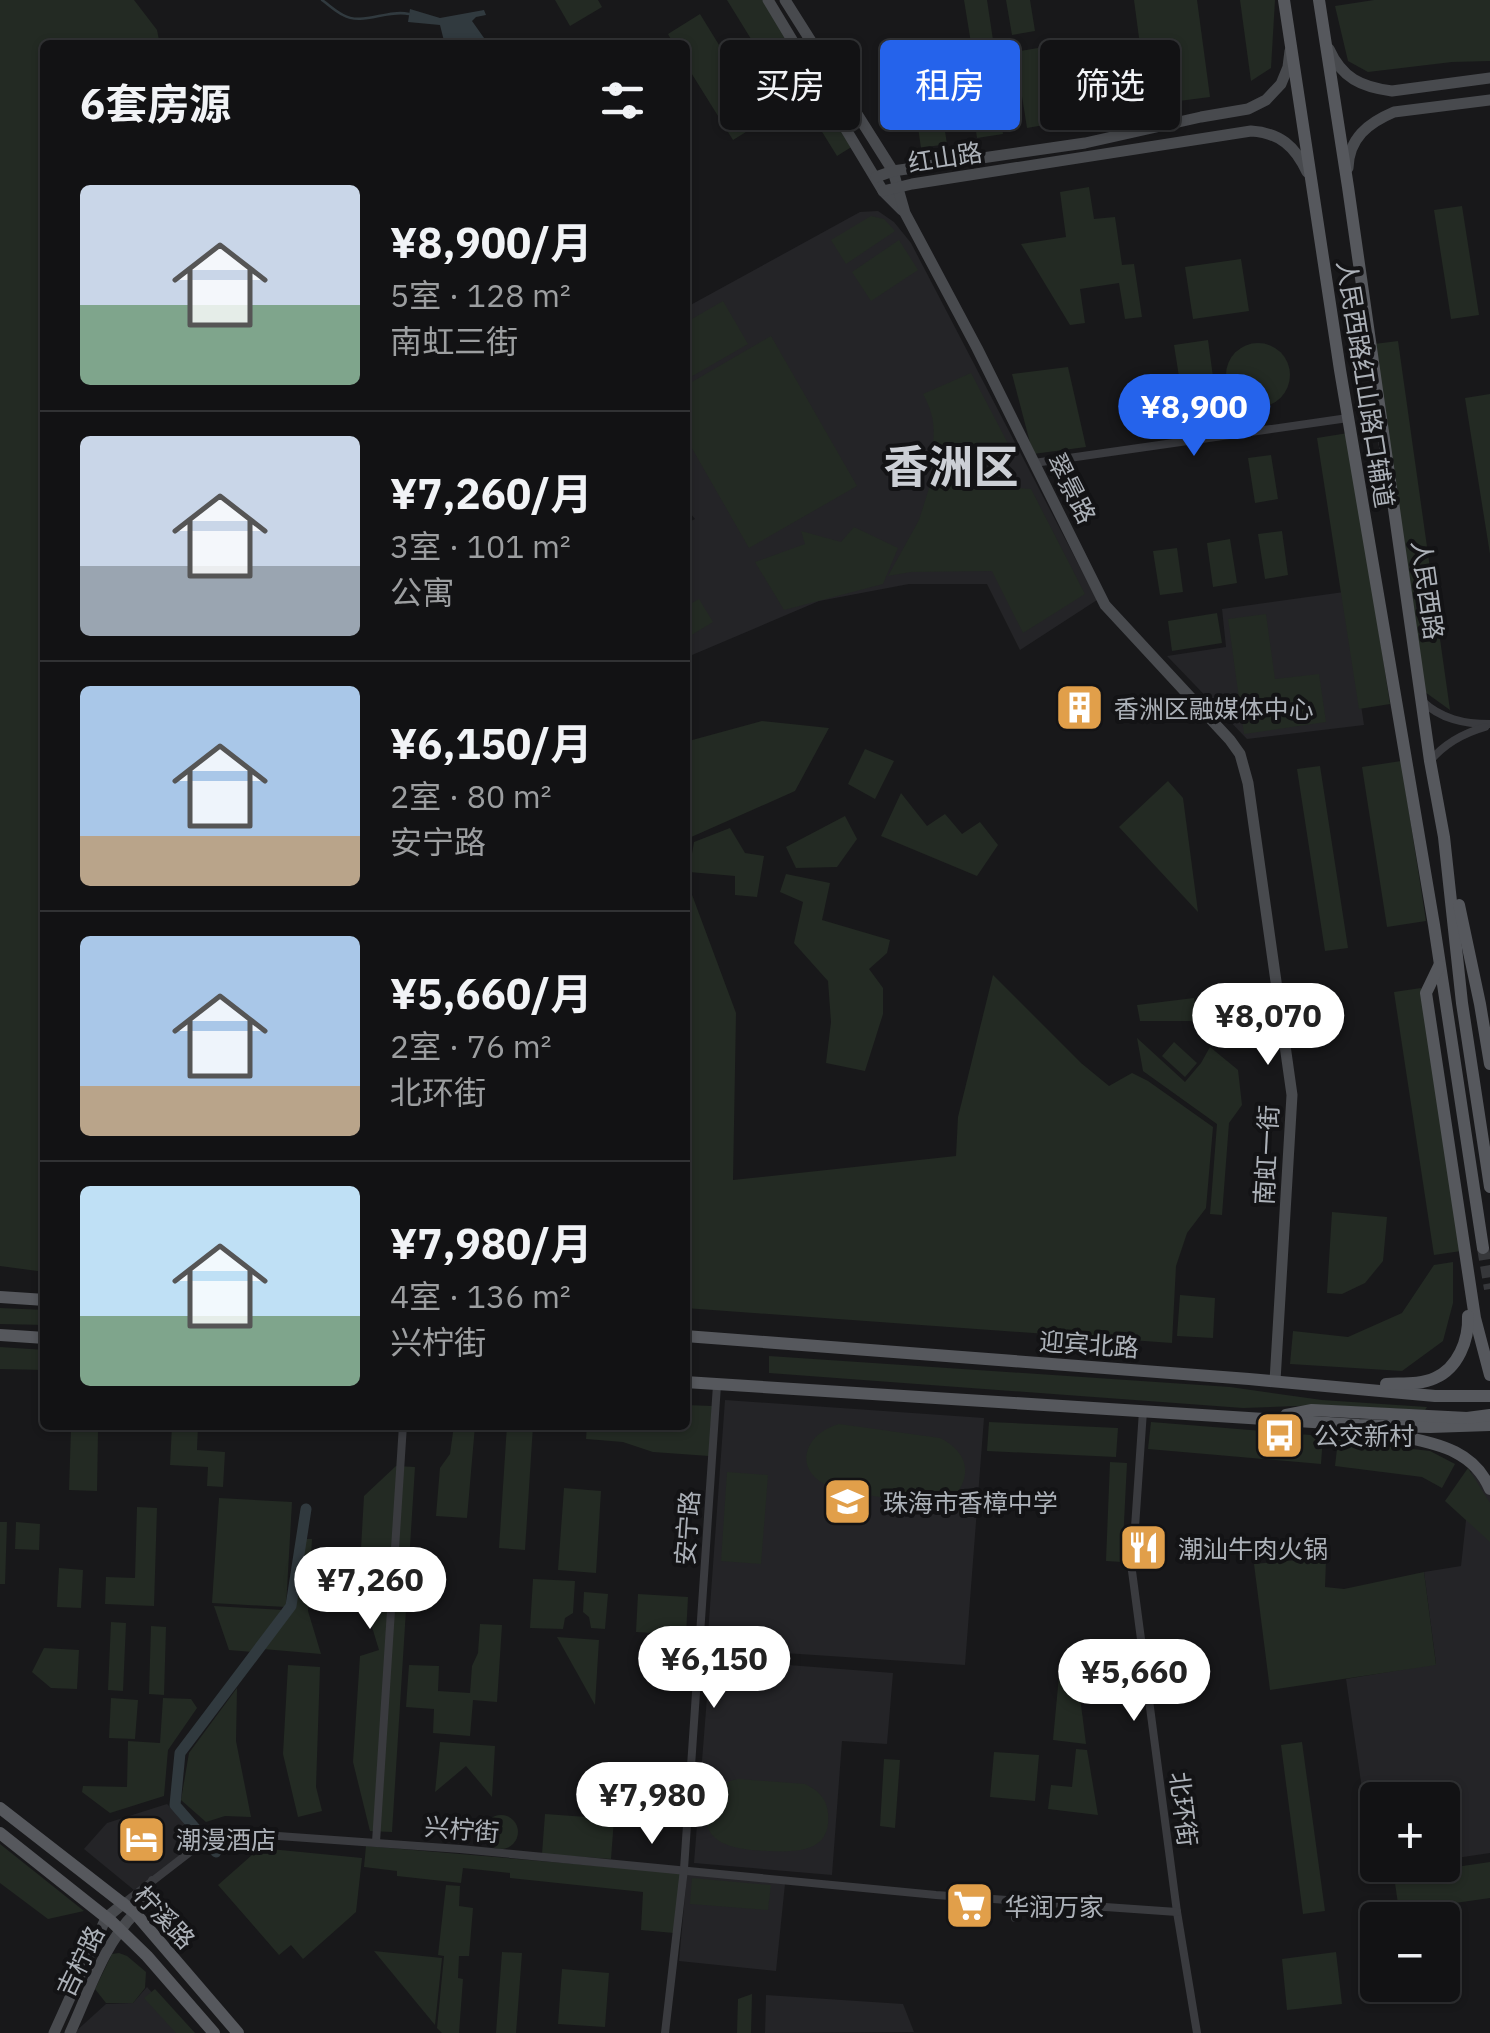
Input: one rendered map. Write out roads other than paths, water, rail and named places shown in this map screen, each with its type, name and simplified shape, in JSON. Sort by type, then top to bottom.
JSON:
[{"type":"main road","name":"翠景路","points":[[768,0],[883,191],[905,214]]},
{"type":"main road","name":"翠景路","points":[[785,0],[893,172],[905,214],[1105,605],[1240,754]]},
{"type":"main road","points":[[1284,0],[1312,190]]},
{"type":"main road","name":"人民西路","points":[[1319,0],[1444,837],[1462,1002],[1490,1187]]},
{"type":"main road","points":[[1325,41],[1336,64],[1349,78],[1368,87],[1392,91],[1490,78]]},
{"type":"main road","name":"红山路","points":[[876,177],[1085,143],[1248,109],[1266,100],[1280,84],[1288,67],[1290,47]]},
{"type":"main road","points":[[1348,187],[1348,159],[1356,140],[1370,124],[1394,112],[1490,100]]},
{"type":"main road","name":"红山路","points":[[883,191],[1251,132],[1287,142],[1302,160],[1312,190]]},
{"type":"main road","name":"人民西路红山路口辅道","points":[[1312,190],[1378,585]]},
{"type":"main road","name":"人民西路","points":[[1378,585],[1483,1248]]},
{"type":"main road","name":"南虹一街","points":[[1240,754],[1248,783],[1292,1095],[1275,1381]]},
{"type":"main road","points":[[1444,837],[1490,1064]]},
{"type":"main road","points":[[1440,964],[1426,993],[1465,1249],[1490,1375]]},
{"type":"main road","points":[[1333,1386],[1416,1383],[1437,1378],[1454,1364],[1469,1327],[1465,1249]]},
{"type":"main road","points":[[0,1297],[40,1300]]},
{"type":"main road","points":[[0,1335],[40,1338]]},
{"type":"main road","name":"迎宾北路","points":[[690,1336],[1434,1396],[1487,1397]]},
{"type":"main road","points":[[690,1382],[1430,1428],[1490,1425]]},
{"type":"main road","points":[[1269,1419],[1312,1410],[1467,1418],[1490,1415]]},
{"type":"main road","points":[[1359,1424],[1436,1443],[1466,1459],[1486,1479],[1490,1489]]},
{"type":"main road","name":"柠溪路","points":[[0,1808],[130,1908],[238,2033]]},
{"type":"main road","points":[[6,1838],[24,1826]]},
{"type":"main road","name":"柠溪路","points":[[6,1838],[147,1956],[212,2031]]},
{"type":"main road","points":[[54,2033],[106,1918],[130,1908]]},
{"type":"main road","name":"吉柠路","points":[[70,2033],[130,1908]]},
{"type":"main road","points":[[212,2031],[223,2016]]},
{"type":"street","points":[[1034,462],[1348,418]]},
{"type":"street","points":[[1422,700],[1444,717],[1465,724],[1490,724]]},
{"type":"street","points":[[1430,761],[1454,740],[1490,724]]},
{"type":"street","name":"安宁路","points":[[665,2033],[684,1869],[717,1384]]},
{"type":"street","name":"北环街","points":[[1143,1411],[1132,1571],[1197,2033]]},
{"type":"street","points":[[376,1842],[403,1430]]},
{"type":"street","name":"兴柠街","points":[[130,1908],[152,1880],[199,1844],[226,1836],[271,1834],[684,1869],[936,1896],[1177,1912]]},
{"type":"street","points":[[130,1908],[146,1897],[152,1880]]},
{"type":"street","points":[[1015,1918],[1016,1901]]},
{"type":"waterway","points":[[322,0],[350,18],[409,14]]},
{"type":"waterway","points":[[216,1852],[175,1805],[180,1753],[291,1606],[306,1509]]},
{"type":"tunnel","points":[[1483,1248],[1490,1289]]},
{"type":"place","name":"香洲区融媒体中心","points":[[1079,708]]},
{"type":"place","name":"公交新村","points":[[1279,1435]]},
{"type":"place","name":"珠海市香樟中学","points":[[848,1502]]},
{"type":"place","name":"潮汕牛肉火锅","points":[[1143,1548]]},
{"type":"place","name":"潮漫酒店","points":[[141,1839]]},
{"type":"place","name":"华润万家","points":[[969,1906]]},
{"type":"district","name":"香洲区","points":[[951,466]]}]
